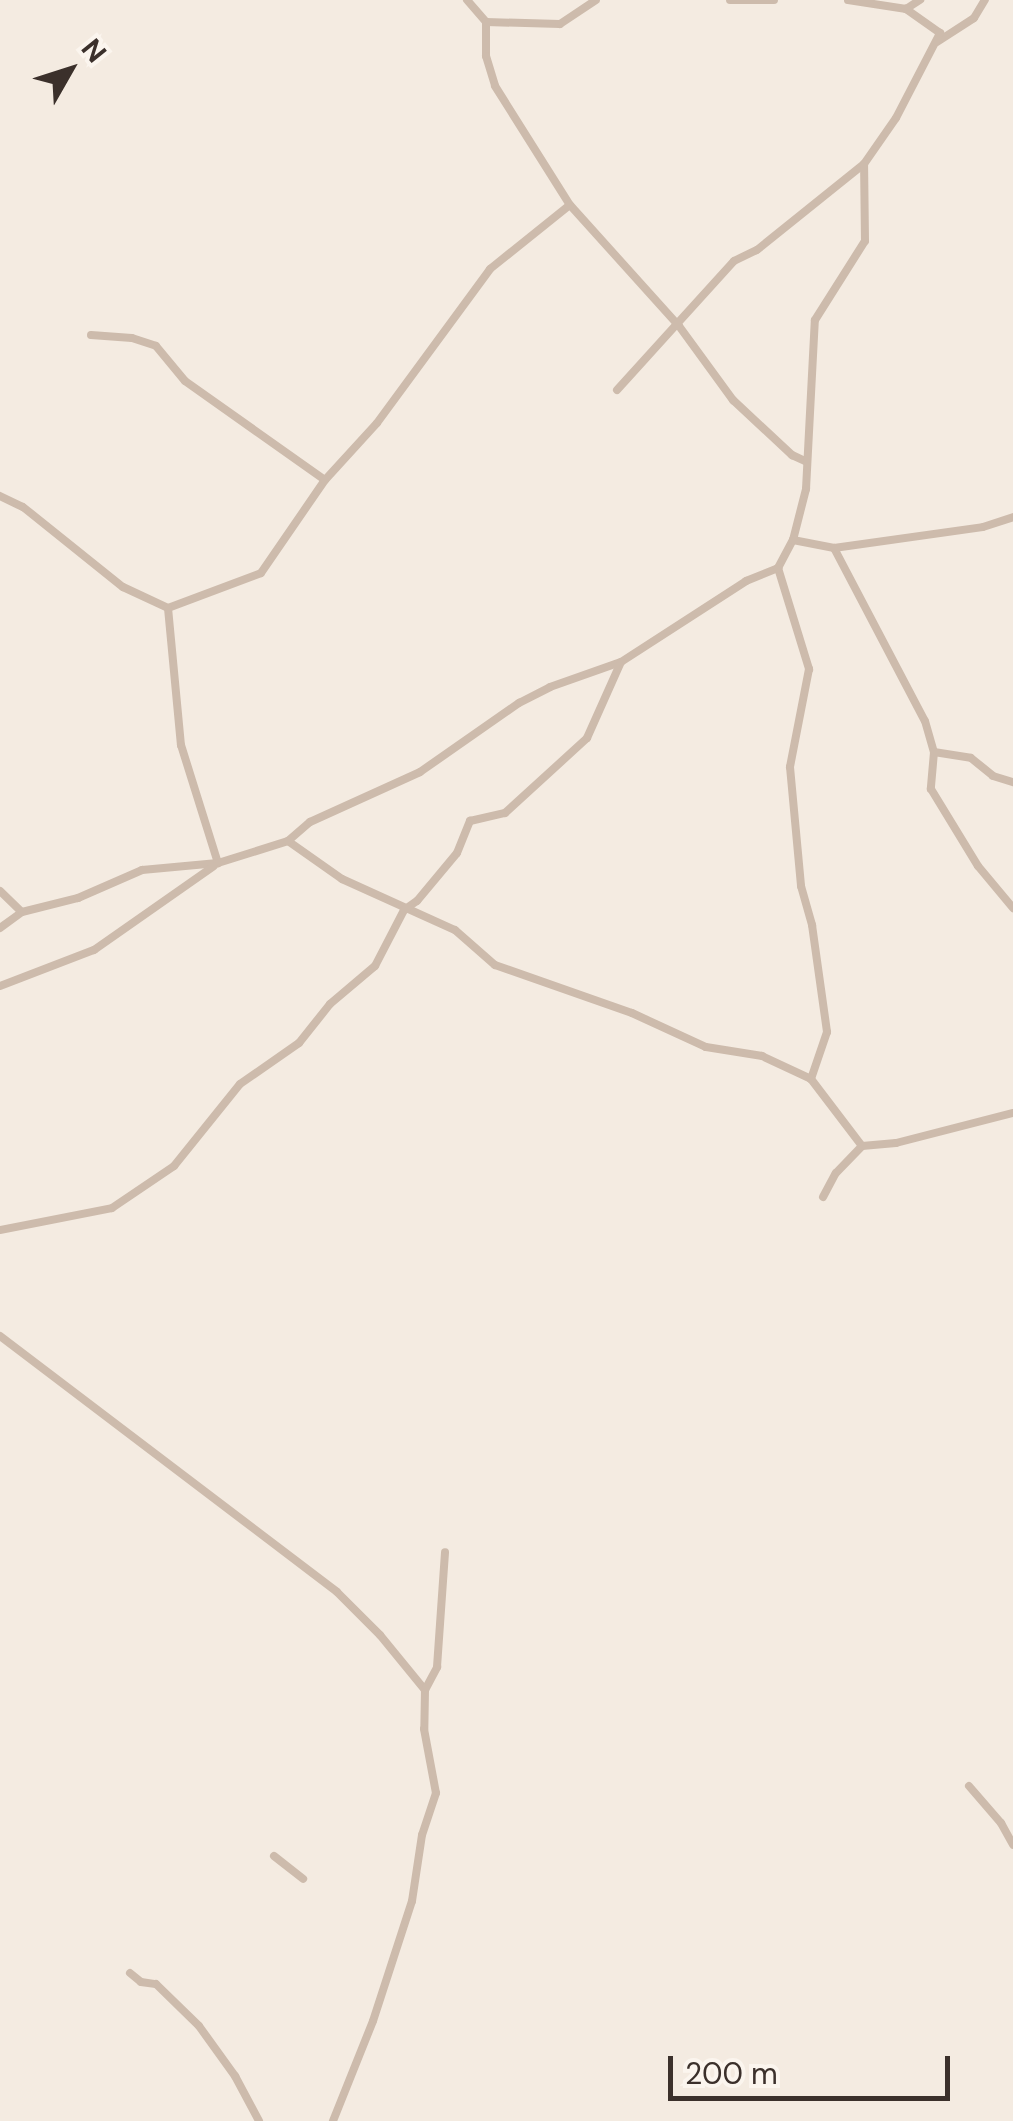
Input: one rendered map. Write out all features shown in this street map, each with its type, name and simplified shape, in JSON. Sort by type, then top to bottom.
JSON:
[{"type":"street","points":[[466,0],[486,22],[486,56],[494,86],[570,205],[679,326],[733,400],[792,455],[805,461]]},
{"type":"street","points":[[486,22],[560,24],[596,0]]},
{"type":"street","points":[[730,0],[774,0]]},
{"type":"street","points":[[617,390],[679,326],[734,260],[757,250],[864,164],[896,118],[940,33],[906,9],[848,0]]},
{"type":"street","points":[[906,9],[920,0]]},
{"type":"street","points":[[934,44],[974,18],[985,0]]},
{"type":"street","points":[[0,928],[22,912],[78,898],[142,870],[218,863],[288,841],[310,822],[420,772],[534,695],[622,662],[746,581],[778,568],[793,540],[806,489],[814,320],[865,241],[864,164]]},
{"type":"street","points":[[0,496],[23,507],[124,587],[168,608],[261,573],[324,480],[376,423],[490,270],[570,205]]},
{"type":"street","points":[[91,335],[132,338],[156,346],[185,381],[324,480]]},
{"type":"street","points":[[793,540],[834,548],[983,528],[1013,517]]},
{"type":"street","points":[[834,548],[926,720],[934,752],[931,790],[978,866],[1013,908]]},
{"type":"street","points":[[778,568],[809,670],[790,766],[801,886],[812,925],[827,1032],[811,1079]]},
{"type":"street","points":[[168,608],[181,746],[218,863]]},
{"type":"street","points":[[0,1230],[112,1208],[174,1166],[216,1120],[240,1084],[299,1043],[330,1004],[375,966],[404,910],[418,901],[457,853],[470,821],[505,812],[587,738],[622,662]]},
{"type":"street","points":[[934,752],[971,758],[992,776],[1013,782]]},
{"type":"street","points":[[288,841],[342,878],[404,910],[455,930],[494,965],[632,1013],[706,1047],[762,1056],[811,1079],[862,1146]]},
{"type":"street","points":[[0,986],[94,950],[218,863]]},
{"type":"street","points":[[0,892],[22,912]]},
{"type":"street","points":[[823,1198],[836,1173],[862,1146],[896,1142],[1013,1113]]},
{"type":"street","points":[[0,1336],[337,1592],[380,1635],[425,1690]]},
{"type":"street","points":[[332,2121],[373,2020],[412,1901],[422,1835],[436,1793],[424,1729],[425,1690],[437,1667],[445,1552]]},
{"type":"street","points":[[969,1786],[1001,1823],[1013,1845]]},
{"type":"street","points":[[274,1856],[303,1879]]},
{"type":"street","points":[[130,1973],[141,1982],[156,1984],[199,2026],[227,2064],[258,2121]]}]
